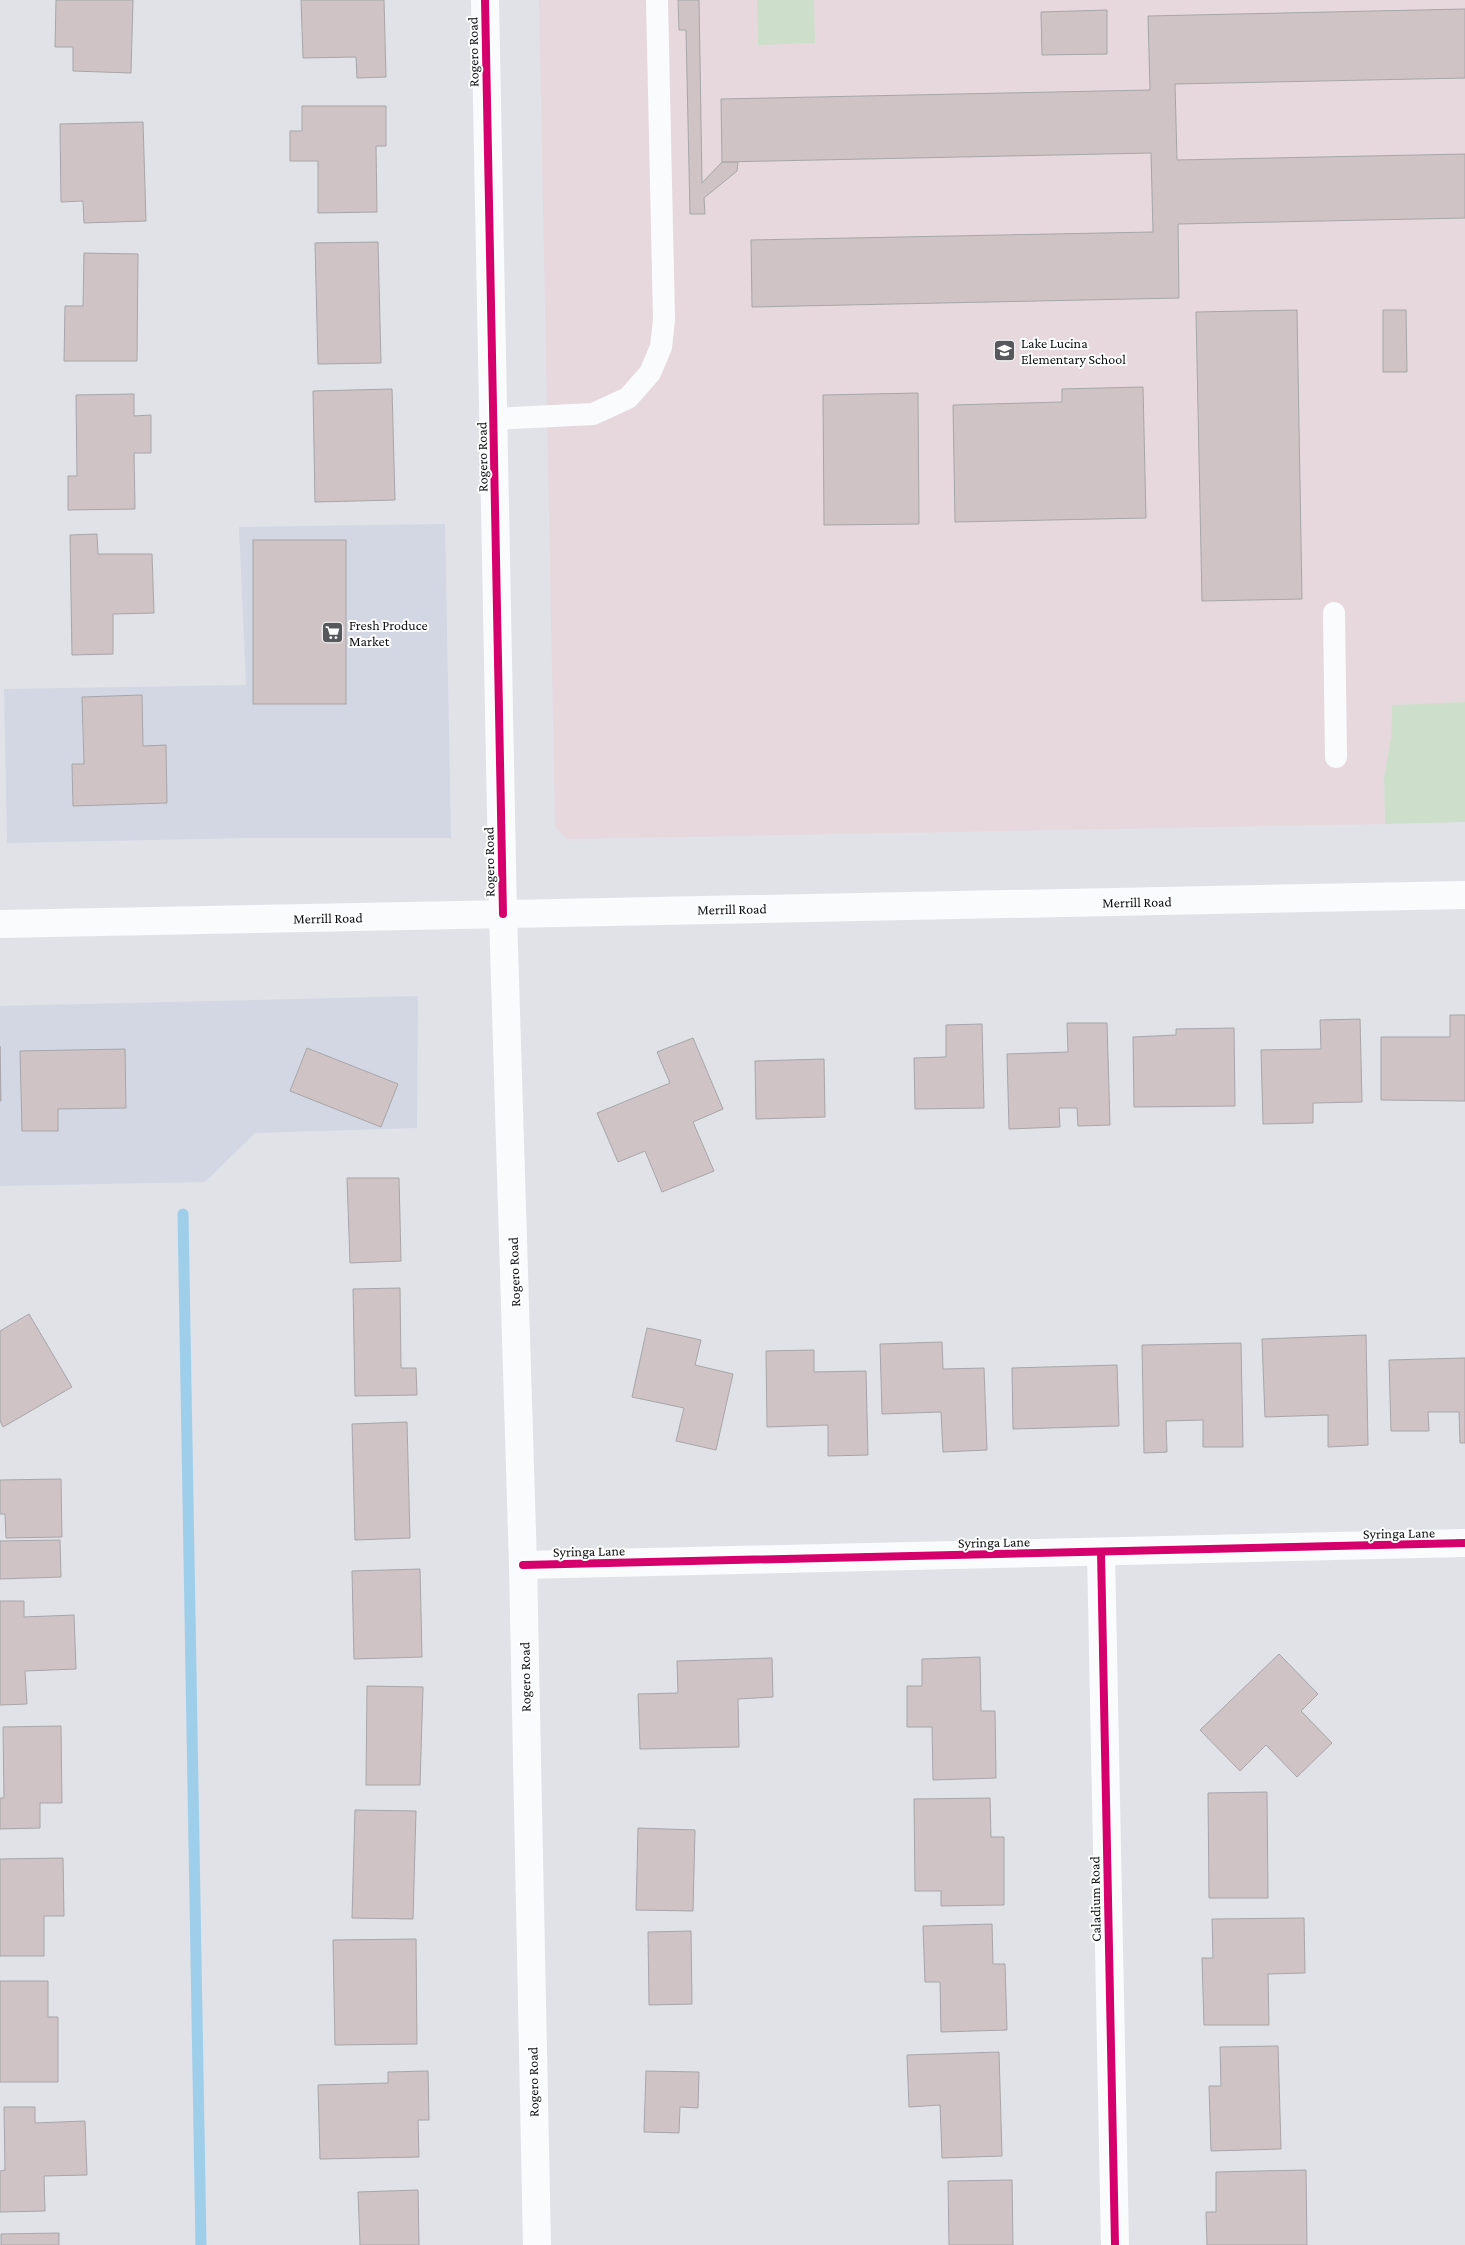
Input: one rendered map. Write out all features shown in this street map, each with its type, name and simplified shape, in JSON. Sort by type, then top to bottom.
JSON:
[{"type":"main road","name":"Rogero Road","points":[[485,0],[503,914],[523,1565],[537,2245]]},
{"type":"main road","name":"Merrill Road","points":[[0,924],[1465,896]]},
{"type":"main road","name":"Syringa Lane","points":[[523,1565],[1465,1544]]},
{"type":"main road","name":"Caladium Road","points":[[1101,1552],[1115,2245]]},
{"type":"lane","points":[[494,419],[594,414],[628,398],[650,373],[661,347],[664,320],[657,0]]},
{"type":"lane","points":[[1334,613],[1336,757]]},
{"type":"shaded area","name":"Lake Lucina Elementary School","points":[[539,0],[1465,0],[1465,702],[1392,705],[1391,738],[1384,777],[1385,824],[567,839],[555,827]]},
{"type":"shaded area","points":[[445,524],[451,838],[249,838],[7,843],[4,689],[246,685],[239,527]]},
{"type":"shaded area","points":[[418,996],[417,1128],[255,1133],[205,1182],[0,1186],[0,1006]]},
{"type":"green space","points":[[757,0],[814,0],[815,43],[758,45]]},
{"type":"green space","points":[[1465,702],[1465,822],[1385,824],[1384,777],[1391,738],[1392,705]]},
{"type":"building","points":[[56,0],[133,0],[131,73],[73,71],[73,47],[55,47]]},
{"type":"building","points":[[301,0],[384,0],[386,77],[357,78],[356,57],[303,58]]},
{"type":"building","points":[[678,0],[699,0],[702,183],[722,162],[738,162],[737,171],[704,198],[705,214],[690,214],[686,30],[679,30]]},
{"type":"building","points":[[1465,9],[1465,78],[1175,84],[1177,160],[1465,154],[1465,218],[1178,224],[1179,298],[752,307],[751,240],[1153,232],[1151,153],[722,162],[721,99],[1150,90],[1148,16]]},
{"type":"building","points":[[1107,10],[1107,54],[1042,55],[1041,12]]},
{"type":"building","points":[[302,106],[386,106],[386,146],[376,146],[377,212],[318,213],[318,161],[290,161],[290,131],[302,131]]},
{"type":"building","points":[[143,122],[146,221],[84,223],[83,201],[61,202],[60,124]]},
{"type":"building","points":[[378,242],[381,363],[318,364],[315,243]]},
{"type":"building","points":[[84,253],[138,254],[137,361],[64,361],[65,306],[83,306]]},
{"type":"building","points":[[1297,310],[1302,599],[1202,601],[1196,312]]},
{"type":"building","points":[[1383,310],[1406,310],[1407,372],[1383,372]]},
{"type":"building","points":[[1143,387],[1146,518],[955,522],[953,405],[1062,402],[1062,389]]},
{"type":"building","points":[[392,389],[395,500],[315,502],[313,391]]},
{"type":"building","points":[[918,393],[919,524],[824,525],[823,395]]},
{"type":"building","points":[[134,394],[134,416],[151,415],[151,453],[134,453],[135,509],[68,510],[68,476],[77,476],[76,395]]},
{"type":"building","points":[[97,534],[98,554],[152,554],[154,613],[113,614],[113,654],[72,655],[70,535]]},
{"type":"building","points":[[253,540],[346,540],[346,704],[253,704]]},
{"type":"building","points":[[142,695],[143,746],[166,745],[167,803],[73,806],[72,764],[84,764],[82,697]]},
{"type":"building","points":[[1450,1015],[1465,1015],[1465,1101],[1381,1100],[1381,1037],[1450,1037]]},
{"type":"building","points":[[1360,1019],[1362,1102],[1313,1103],[1313,1123],[1263,1124],[1261,1050],[1321,1049],[1320,1020]]},
{"type":"building","points":[[1067,1023],[1107,1023],[1110,1125],[1078,1126],[1077,1108],[1059,1108],[1060,1127],[1009,1129],[1007,1054],[1068,1052]]},
{"type":"building","points":[[982,1024],[984,1108],[915,1109],[914,1058],[946,1057],[946,1025]]},
{"type":"building","points":[[1234,1028],[1235,1106],[1134,1107],[1133,1037],[1176,1035],[1176,1029]]},
{"type":"building","points":[[693,1038],[723,1109],[693,1122],[714,1171],[662,1192],[645,1151],[618,1162],[597,1113],[670,1083],[657,1052]]},
{"type":"building","points":[[0,1046],[1,1101],[0,1101]]},
{"type":"building","points":[[307,1048],[398,1084],[381,1127],[290,1091]]},
{"type":"building","points":[[125,1049],[126,1108],[58,1109],[58,1131],[22,1131],[20,1051]]},
{"type":"building","points":[[824,1059],[825,1117],[756,1119],[755,1061]]},
{"type":"building","points":[[347,1178],[399,1178],[401,1261],[350,1263]]},
{"type":"building","points":[[400,1288],[401,1368],[416,1368],[417,1395],[355,1396],[353,1289]]},
{"type":"building","points":[[29,1314],[72,1387],[3,1427],[0,1421],[0,1331]]},
{"type":"building","points":[[647,1328],[701,1340],[695,1365],[733,1374],[716,1450],[676,1441],[684,1408],[632,1397]]},
{"type":"building","points":[[1366,1335],[1368,1445],[1328,1447],[1328,1415],[1265,1417],[1262,1339]]},
{"type":"building","points":[[942,1342],[943,1369],[984,1368],[987,1450],[943,1452],[941,1412],[882,1414],[880,1344]]},
{"type":"building","points":[[1241,1343],[1243,1447],[1203,1447],[1203,1420],[1166,1421],[1167,1452],[1144,1453],[1142,1345]]},
{"type":"building","points":[[814,1350],[814,1372],[866,1371],[868,1455],[828,1456],[828,1425],[767,1427],[766,1351]]},
{"type":"building","points":[[1465,1358],[1465,1443],[1460,1443],[1459,1412],[1428,1412],[1429,1431],[1391,1431],[1389,1360]]},
{"type":"building","points":[[1117,1365],[1119,1426],[1013,1429],[1012,1368]]},
{"type":"building","points":[[407,1422],[410,1538],[355,1540],[352,1424]]},
{"type":"building","points":[[61,1479],[62,1537],[6,1538],[5,1514],[0,1514],[0,1480]]},
{"type":"building","points":[[60,1540],[61,1577],[0,1579],[0,1541]]},
{"type":"building","points":[[420,1569],[422,1657],[354,1659],[352,1571]]},
{"type":"building","points":[[0,1601],[24,1601],[24,1617],[74,1615],[76,1669],[25,1671],[27,1704],[0,1705]]},
{"type":"building","points":[[1279,1654],[1318,1694],[1301,1711],[1332,1743],[1297,1777],[1266,1745],[1240,1771],[1200,1730]]},
{"type":"building","points":[[980,1657],[981,1711],[995,1711],[996,1778],[933,1780],[932,1727],[907,1727],[907,1686],[922,1686],[922,1659]]},
{"type":"building","points":[[772,1658],[773,1697],[738,1699],[739,1747],[640,1749],[638,1694],[678,1693],[677,1661]]},
{"type":"building","points":[[367,1686],[423,1687],[420,1785],[366,1785]]},
{"type":"building","points":[[61,1726],[62,1803],[40,1803],[40,1828],[0,1829],[0,1798],[4,1798],[3,1727]]},
{"type":"building","points":[[1267,1792],[1268,1898],[1209,1898],[1208,1793]]},
{"type":"building","points":[[990,1798],[991,1837],[1004,1837],[1004,1905],[941,1906],[941,1891],[915,1891],[914,1799]]},
{"type":"building","points":[[355,1810],[416,1811],[413,1919],[352,1918]]},
{"type":"building","points":[[638,1828],[695,1830],[693,1911],[636,1910]]},
{"type":"building","points":[[63,1858],[64,1916],[44,1916],[44,1956],[0,1956],[0,1859]]},
{"type":"building","points":[[1304,1918],[1305,1973],[1268,1974],[1269,2025],[1204,2025],[1202,1958],[1213,1958],[1212,1919]]},
{"type":"building","points":[[992,1924],[993,1964],[1005,1964],[1007,2030],[941,2032],[940,1982],[925,1982],[923,1926]]},
{"type":"building","points":[[691,1931],[692,2004],[649,2005],[648,1932]]},
{"type":"building","points":[[416,1939],[417,2044],[335,2045],[333,1940]]},
{"type":"building","points":[[0,1981],[48,1981],[48,2017],[58,2017],[58,2082],[0,2082]]},
{"type":"building","points":[[1278,2046],[1281,2149],[1211,2151],[1209,2086],[1221,2086],[1220,2047]]},
{"type":"building","points":[[999,2052],[1002,2156],[942,2158],[940,2105],[909,2107],[907,2055]]},
{"type":"building","points":[[428,2071],[429,2120],[418,2120],[419,2157],[320,2159],[318,2085],[388,2083],[388,2072]]},
{"type":"building","points":[[646,2071],[699,2072],[698,2108],[680,2107],[679,2133],[644,2132]]},
{"type":"building","points":[[4,2107],[35,2107],[35,2123],[85,2121],[87,2175],[44,2176],[45,2211],[0,2212],[0,2171],[5,2170]]},
{"type":"building","points":[[1306,2170],[1307,2245],[1207,2245],[1206,2212],[1216,2212],[1216,2172]]},
{"type":"building","points":[[1012,2180],[1013,2245],[949,2245],[948,2181]]},
{"type":"building","points":[[418,2190],[419,2245],[360,2245],[358,2192]]},
{"type":"building","points":[[59,2233],[59,2245],[1,2245],[1,2234]]},
{"type":"waterway","points":[[183,1214],[201,2245]]},
{"type":"cycle path","points":[[485,0],[503,914]]},
{"type":"cycle path","points":[[523,1565],[1465,1543]]},
{"type":"cycle path","points":[[1101,1552],[1115,2245]]},
{"type":"place","name":"Lake Lucina Elementary School","points":[[1005,351]]},
{"type":"place","name":"Fresh Produce Market","points":[[333,633]]}]
